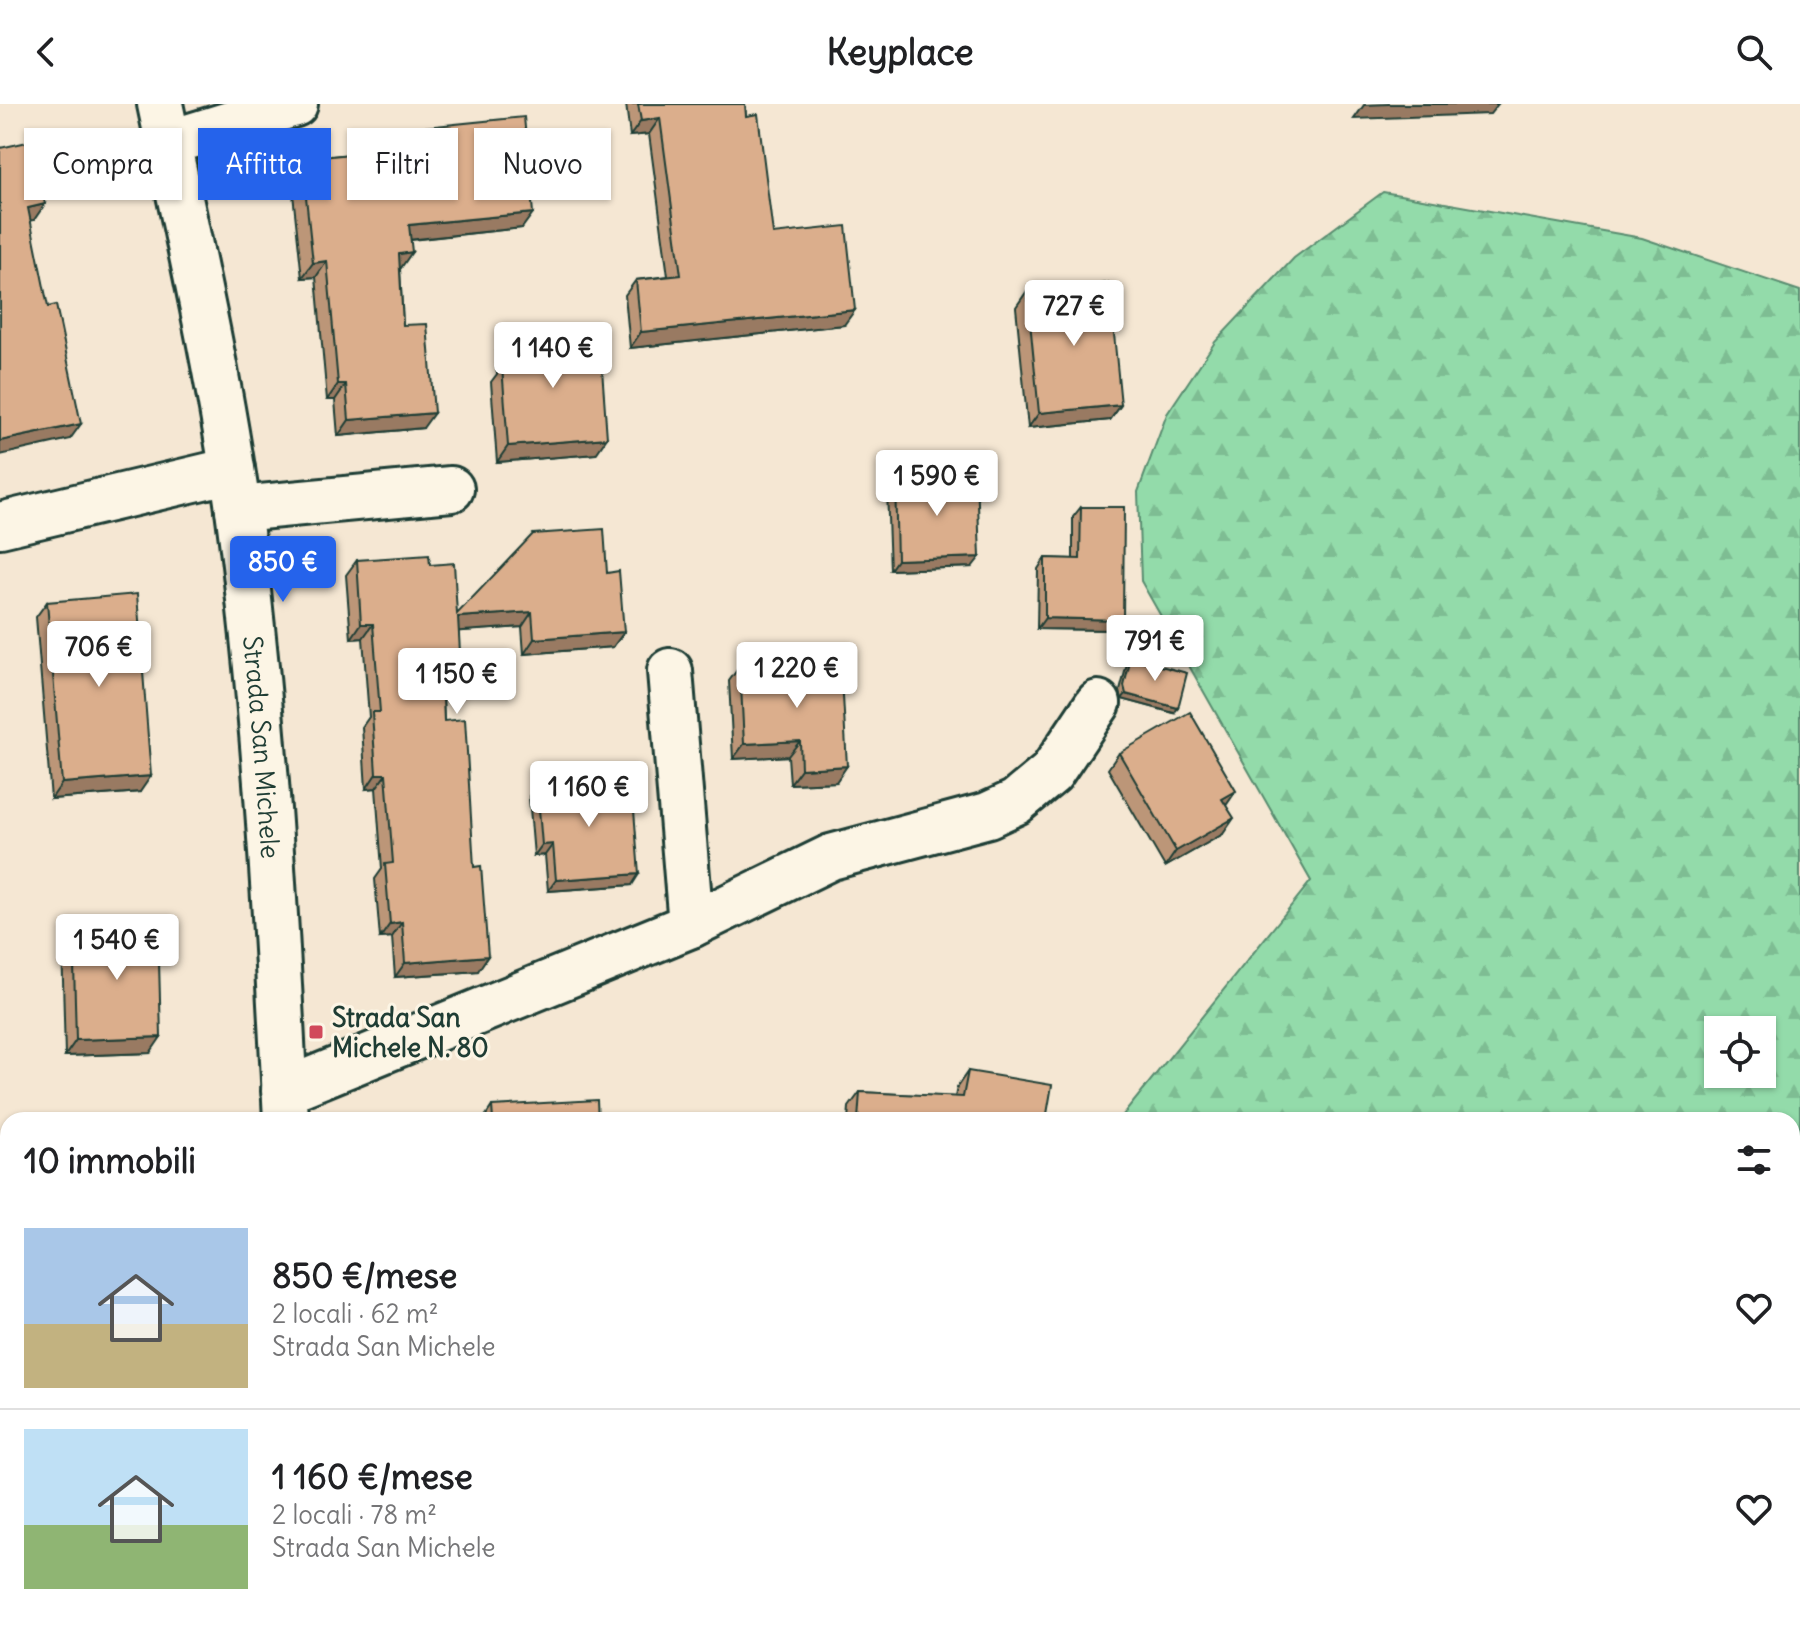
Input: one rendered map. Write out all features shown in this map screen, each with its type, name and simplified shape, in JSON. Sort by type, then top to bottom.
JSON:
[{"type":"street","name":"Strada San Michele","points":[[285,1106],[268,793],[235,490],[164,124],[295,104]]},
{"type":"street","points":[[0,525],[235,490],[451,489]]},
{"type":"street","points":[[670,671],[691,925]]},
{"type":"street","points":[[285,1106],[691,925],[831,857],[988,815],[1016,802],[1051,773],[1098,703]]},
{"type":"green space","points":[[1383,192],[1642,238],[1800,291],[1800,1112],[1125,1112],[1311,881],[1141,581],[1138,492],[1167,414],[1215,342],[1294,258]]},
{"type":"building","points":[[638,104],[745,104],[746,116],[758,114],[773,234],[846,226],[855,310],[641,332],[636,280],[681,275],[660,118],[641,121]]},
{"type":"building","points":[[524,117],[525,128],[474,128],[474,200],[532,200],[533,213],[409,225],[412,252],[399,254],[403,325],[427,324],[434,413],[349,420],[346,384],[338,384],[327,261],[313,263],[306,200],[331,200],[331,156],[347,154],[347,200],[458,200],[458,128],[426,127]]},
{"type":"building","points":[[24,143],[24,200],[44,200],[45,204],[28,208],[48,307],[56,305],[81,424],[0,441],[0,148]]},
{"type":"building","points":[[1109,283],[1121,405],[1039,413],[1027,291]]},
{"type":"building","points":[[574,332],[575,343],[600,341],[607,438],[508,446],[502,366],[508,366],[506,336]]},
{"type":"building","points":[[977,477],[980,557],[897,560],[895,479]]},
{"type":"building","points":[[1081,507],[1124,507],[1123,620],[1045,618],[1045,558],[1080,559]]},
{"type":"building","points":[[604,529],[607,573],[619,571],[624,632],[534,639],[532,612],[458,617],[460,652],[441,654],[444,721],[465,719],[474,867],[481,866],[488,956],[405,963],[402,922],[390,924],[385,864],[393,863],[386,774],[376,774],[372,712],[380,712],[373,624],[361,624],[357,560],[429,555],[430,565],[454,563],[457,614],[533,534]]},
{"type":"building","points":[[137,594],[151,776],[62,783],[47,602]]},
{"type":"building","points":[[1131,658],[1187,673],[1178,708],[1126,694],[1124,686]]},
{"type":"building","points":[[841,661],[847,766],[801,769],[800,741],[744,744],[740,666]]},
{"type":"building","points":[[1190,712],[1236,791],[1222,799],[1234,818],[1176,851],[1119,753]]},
{"type":"building","points":[[611,780],[612,787],[632,785],[639,874],[556,880],[553,844],[542,845],[537,785]]},
{"type":"building","points":[[158,924],[161,1037],[76,1040],[73,926]]},
{"type":"building","points":[[968,1071],[1052,1085],[1047,1112],[859,1112],[860,1092],[963,1097]]},
{"type":"building","points":[[597,1100],[598,1112],[492,1112],[492,1106]]},
{"type":"place","name":"Strada San Michele N. 80","points":[[316,1032]]}]
